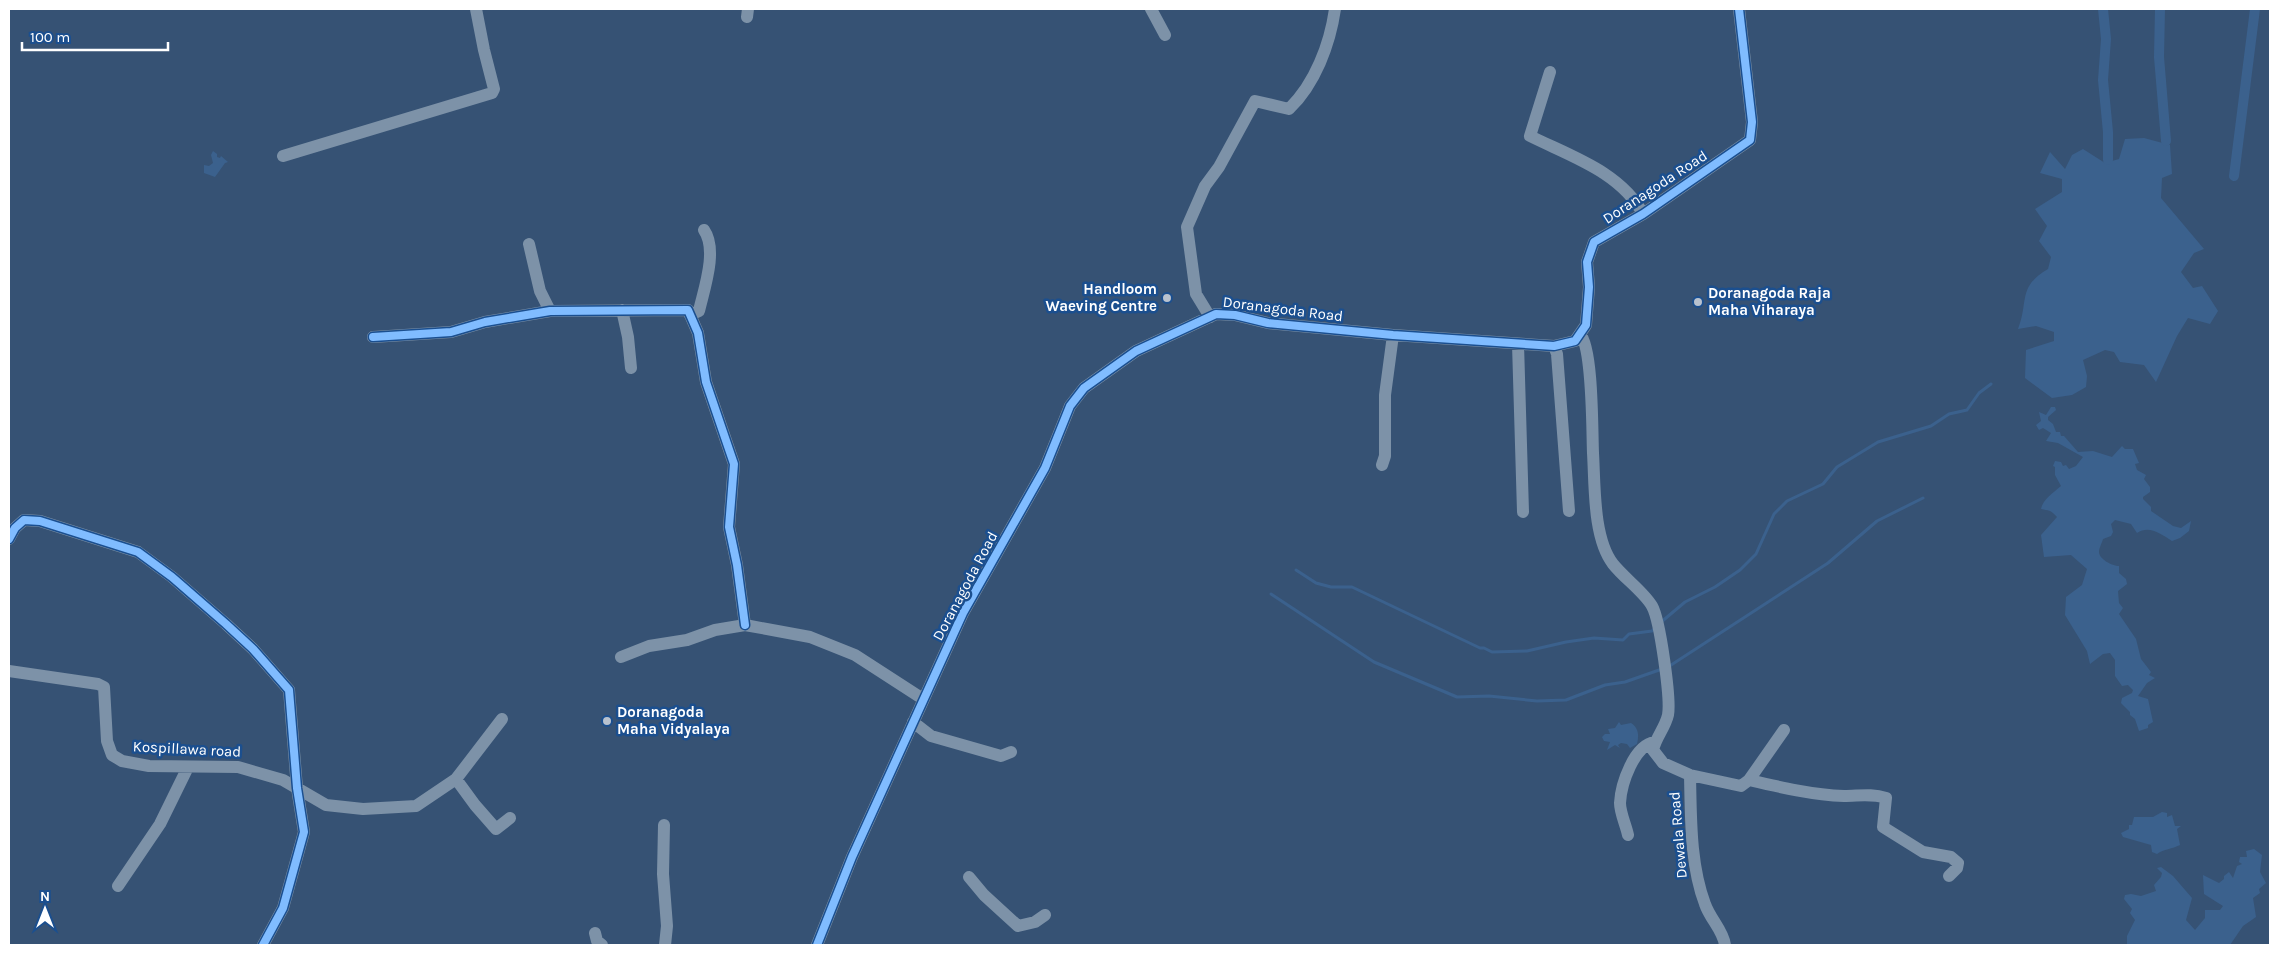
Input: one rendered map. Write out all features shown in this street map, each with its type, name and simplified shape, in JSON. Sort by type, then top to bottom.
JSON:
[{"type":"street","points":[[283,156],[492,94],[494,89],[476,9]]},
{"type":"street","points":[[1151,9],[1165,35]]},
{"type":"street","points":[[1210,317],[1196,294],[1187,227],[1205,186],[1219,167],[1255,101],[1289,109],[1297,101],[1312,76],[1332,33],[1335,9]]},
{"type":"street","name":"Doranagoda Road","points":[[818,945],[852,857],[963,613],[1045,468],[1070,406],[1084,388],[1136,351],[1216,314],[1235,315],[1268,323],[1394,335],[1554,346],[1575,341],[1586,325],[1589,287],[1587,262],[1594,242],[1643,214],[1750,140],[1752,122],[1739,9]]},
{"type":"street","points":[[1550,72],[1530,136],[1608,174],[1635,199],[1643,214]]},
{"type":"street","points":[[690,315],[699,311],[708,269],[710,238],[704,230]]},
{"type":"street","points":[[529,244],[540,291],[550,311]]},
{"type":"street","points":[[622,310],[628,338],[631,368]]},
{"type":"street","points":[[373,337],[451,332],[486,322],[550,311],[688,310],[698,333],[706,382],[734,464],[728,527],[737,565],[745,625]]},
{"type":"street","points":[[1580,334],[1584,339],[1589,369],[1596,505],[1602,539],[1607,555],[1614,566],[1652,606],[1658,626],[1668,701],[1668,716],[1655,742],[1654,750],[1663,763],[1690,775],[1741,786],[1749,780],[1784,730]]},
{"type":"street","points":[[1382,465],[1385,456],[1385,396],[1394,335]]},
{"type":"street","points":[[1518,344],[1523,512]]},
{"type":"street","points":[[1554,346],[1557,354],[1569,511]]},
{"type":"street","points":[[9,539],[15,528],[24,520],[40,521],[138,552],[195,596],[253,649],[289,690],[297,788],[304,832],[283,908],[263,945]]},
{"type":"street","points":[[621,657],[649,646],[686,640],[715,630],[745,625],[810,637],[855,655],[923,699]]},
{"type":"street","name":"Kospillawa road","points":[[9,672],[98,684],[104,687],[107,741],[112,755],[122,761],[149,766],[238,767],[273,776],[326,805],[363,809],[416,806],[456,779],[502,719]]},
{"type":"street","points":[[913,722],[931,736],[1001,756],[1011,752]]},
{"type":"street","points":[[1628,835],[1620,804],[1630,763],[1647,743],[1655,742]]},
{"type":"street","points":[[118,886],[160,824],[188,767]]},
{"type":"street","name":"Dewala Road","points":[[1690,775],[1695,870],[1704,904],[1722,934],[1725,945]]},
{"type":"street","points":[[456,779],[496,829],[510,818]]},
{"type":"street","points":[[1749,780],[1844,796],[1872,794],[1886,798],[1884,827],[1923,852],[1951,857],[1958,863],[1957,868],[1949,876]]},
{"type":"street","points":[[664,825],[665,945]]},
{"type":"street","points":[[969,877],[984,895],[1018,926],[1036,922],[1045,915]]},
{"type":"street","points":[[595,933],[597,941],[602,945]]},
{"type":"water","points":[[2144,138],[2170,145],[2172,174],[2162,178],[2161,198],[2204,249],[2194,253],[2181,272],[2193,288],[2202,286],[2218,311],[2210,324],[2188,318],[2177,336],[2156,382],[2144,365],[2120,362],[2114,352],[2105,350],[2083,360],[2087,376],[2086,387],[2072,395],[2052,398],[2025,378],[2026,350],[2054,341],[2054,332],[2036,326],[2018,329],[2028,289],[2038,276],[2048,269],[2051,257],[2039,241],[2047,226],[2035,209],[2062,192],[2062,179],[2040,173],[2050,152],[2065,169],[2072,155],[2083,149],[2105,163],[2119,159],[2125,139]]},
{"type":"water","points":[[213,151],[217,154],[217,157],[220,158],[221,156],[228,162],[225,163],[215,177],[204,173],[204,165],[209,166],[213,163],[211,155]]},
{"type":"water","points":[[2051,407],[2055,407],[2056,410],[2048,417],[2048,420],[2053,424],[2056,432],[2060,432],[2061,436],[2064,436],[2078,452],[2093,451],[2112,457],[2122,446],[2125,449],[2133,449],[2139,463],[2135,464],[2137,470],[2146,475],[2144,479],[2150,487],[2150,492],[2143,499],[2151,507],[2151,511],[2173,526],[2181,528],[2191,521],[2189,531],[2172,541],[2150,530],[2137,533],[2131,524],[2115,520],[2111,524],[2113,532],[2111,536],[2103,539],[2099,549],[2103,560],[2119,566],[2119,573],[2126,579],[2127,584],[2118,591],[2119,603],[2123,608],[2119,614],[2136,639],[2141,659],[2151,672],[2149,675],[2155,678],[2147,683],[2138,696],[2148,699],[2153,722],[2148,725],[2148,728],[2139,731],[2135,719],[2121,703],[2122,698],[2132,693],[2133,690],[2128,685],[2122,686],[2115,676],[2115,660],[2110,653],[2103,654],[2090,664],[2087,651],[2065,615],[2066,597],[2082,585],[2087,569],[2071,555],[2044,557],[2041,535],[2057,517],[2051,511],[2041,509],[2046,499],[2061,486],[2053,466],[2055,461],[2061,462],[2063,466],[2066,465],[2069,469],[2076,466],[2083,457],[2058,443],[2046,441],[2051,433],[2043,428],[2039,430],[2036,425],[2041,421],[2039,412],[2046,415]]},
{"type":"water","points":[[1619,722],[1621,725],[1631,723],[1636,727],[1638,735],[1637,744],[1630,748],[1627,744],[1621,743],[1618,745],[1620,748],[1615,745],[1607,750],[1610,742],[1604,741],[1602,737],[1605,734],[1610,734],[1608,729],[1615,728]]},
{"type":"water","points":[[2162,812],[2167,813],[2167,817],[2172,815],[2175,826],[2181,826],[2177,829],[2180,845],[2157,854],[2152,852],[2151,845],[2123,837],[2121,833],[2129,829],[2129,825],[2132,825],[2134,817],[2153,817]]},
{"type":"water","points":[[2254,849],[2262,855],[2260,872],[2266,883],[2259,889],[2260,893],[2253,898],[2256,917],[2243,926],[2230,945],[2127,945],[2127,936],[2135,920],[2130,913],[2132,909],[2124,899],[2125,895],[2141,896],[2156,891],[2154,885],[2162,873],[2157,868],[2161,867],[2173,876],[2192,898],[2186,920],[2195,930],[2205,918],[2205,910],[2220,910],[2223,906],[2204,894],[2203,875],[2219,883],[2229,872],[2233,878],[2237,866],[2242,864],[2239,862],[2240,857],[2247,857],[2246,851]]},
{"type":"waterway","points":[[2103,9],[2106,39],[2103,80],[2108,132],[2108,160]]},
{"type":"waterway","points":[[2160,9],[2159,57],[2166,141]]},
{"type":"waterway","points":[[2234,176],[2255,9]]},
{"type":"waterway","points":[[1660,623],[1685,602],[1715,587],[1740,570],[1756,554],[1774,514],[1787,501],[1823,484],[1837,467],[1878,442],[1931,426],[1949,414],[1967,410],[1979,393],[1991,384]]},
{"type":"waterway","points":[[1668,667],[1828,563],[1877,521],[1923,498]]},
{"type":"waterway","points":[[1296,570],[1316,583],[1331,587],[1352,587],[1492,652],[1527,651],[1594,638],[1623,640],[1629,634],[1652,631],[1654,629]]},
{"type":"waterway","points":[[1271,594],[1374,662],[1457,697],[1489,696],[1537,701],[1566,700],[1605,685],[1625,682],[1662,669]]},
{"type":"cycle path","points":[[817,945],[852,857],[963,613],[1045,468],[1070,406],[1084,388],[1136,351],[1216,314],[1235,315],[1268,323],[1393,335],[1554,346],[1575,341],[1586,325],[1589,287],[1587,262],[1594,242],[1643,214],[1750,140],[1752,122],[1739,9]]},
{"type":"cycle path","points":[[373,337],[451,332],[485,322],[550,311],[688,310],[698,333],[706,382],[734,464],[729,527],[737,565],[745,625]]},
{"type":"cycle path","points":[[9,539],[15,528],[24,520],[40,521],[138,552],[172,577],[226,624],[253,649],[289,690],[297,788],[304,832],[283,908],[263,945]]},
{"type":"place","name":"Handloom Waeving Centre","points":[[1167,298]]},
{"type":"place","name":"Doranagoda Raja Maha Viharaya","points":[[1698,302]]},
{"type":"place","name":"Doranagoda Maha Vidyalaya","points":[[607,721]]}]
